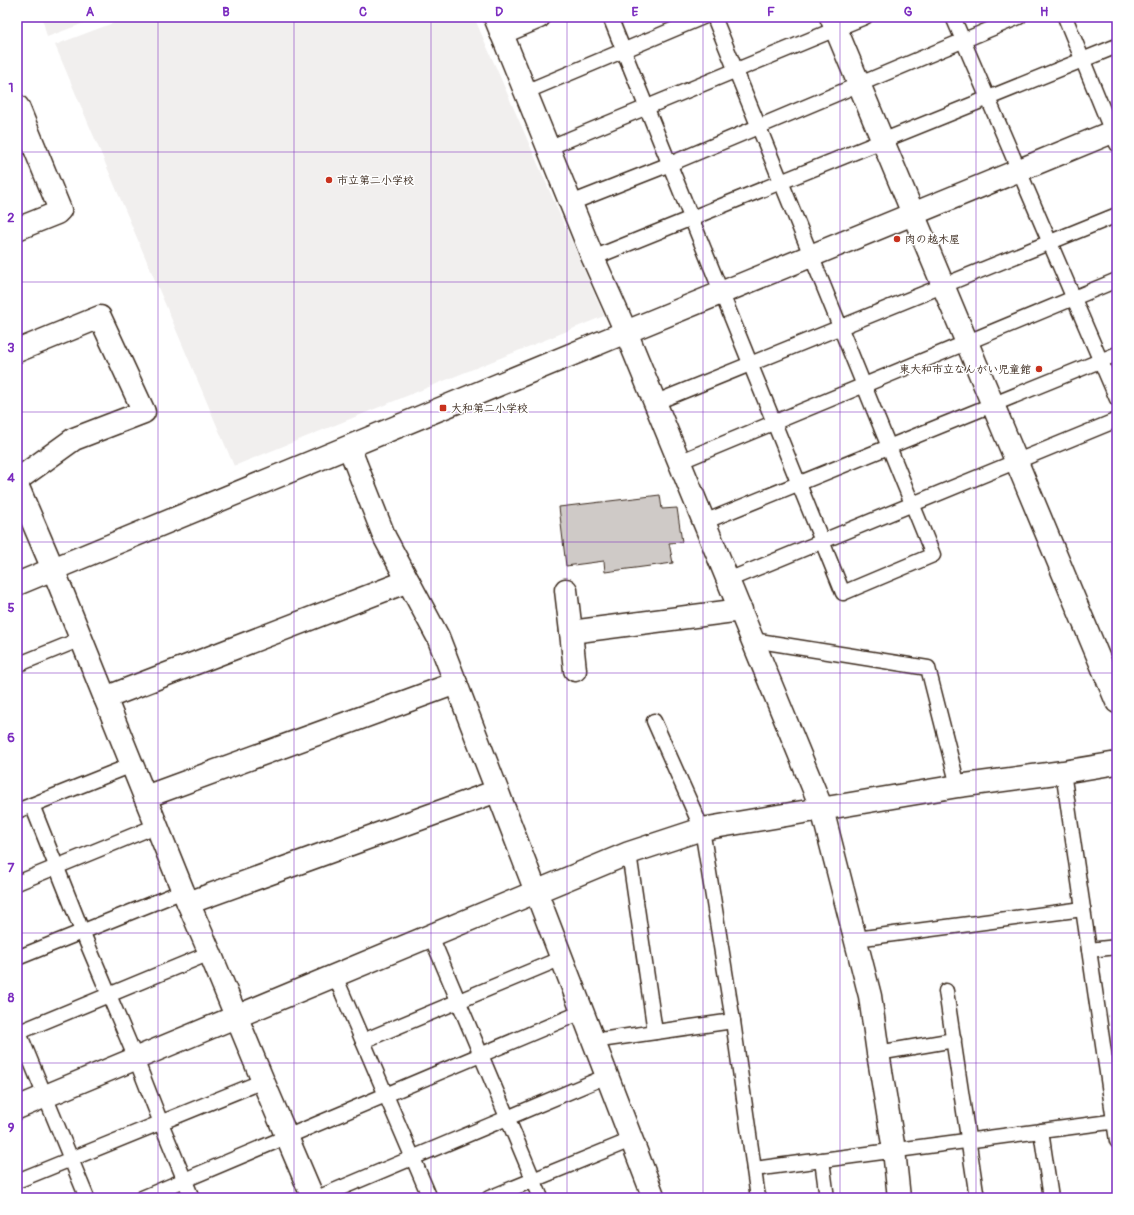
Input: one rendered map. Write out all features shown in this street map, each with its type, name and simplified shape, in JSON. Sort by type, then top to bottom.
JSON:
[{"type":"street","points":[[539,17],[498,25],[524,92],[593,258],[626,332],[822,809],[870,996],[894,1150],[899,1198]]},
{"type":"street","points":[[834,23],[1117,702]]},
{"type":"street","points":[[17,106],[60,210],[57,213],[17,229]]},
{"type":"street","points":[[17,584],[1019,170],[1115,135]]},
{"type":"street","points":[[17,350],[100,317],[144,412],[74,439],[17,480]]},
{"type":"street","points":[[349,447],[385,538],[438,637],[654,1198]]},
{"type":"street","points":[[17,485],[53,569],[185,897],[313,1198]]},
{"type":"street","points":[[105,698],[408,581]]},
{"type":"street","points":[[566,590],[574,670]]},
{"type":"street","points":[[571,632],[740,610]]},
{"type":"street","points":[[145,797],[456,683]]},
{"type":"street","points":[[17,1108],[629,853],[702,829],[958,786],[1063,772],[1117,762]]},
{"type":"street","points":[[185,897],[498,791]]},
{"type":"lane","points":[[610,17],[843,593],[933,555],[714,17]]},
{"type":"lane","points":[[524,92],[703,17]]},
{"type":"lane","points":[[548,148],[736,71],[834,23],[865,17]]},
{"type":"lane","points":[[953,17],[1117,399]]},
{"type":"lane","points":[[571,203],[670,164],[1019,17]]},
{"type":"lane","points":[[1065,17],[1115,135]]},
{"type":"lane","points":[[593,258],[1117,46]]},
{"type":"lane","points":[[654,403],[1117,215]]},
{"type":"lane","points":[[679,462],[1117,280]]},
{"type":"lane","points":[[704,522],[1117,354]]},
{"type":"lane","points":[[728,580],[1117,420]]},
{"type":"lane","points":[[17,666],[81,639]]},
{"type":"lane","points":[[753,640],[928,668],[958,786]]},
{"type":"lane","points":[[654,721],[702,829],[733,1021],[758,1198]]},
{"type":"lane","points":[[17,811],[132,765]]},
{"type":"lane","points":[[1063,772],[1116,1121],[1117,1141]]},
{"type":"lane","points":[[32,805],[82,931],[192,1198]]},
{"type":"lane","points":[[17,883],[156,826]]},
{"type":"lane","points":[[629,853],[655,1032]]},
{"type":"lane","points":[[17,958],[82,931],[185,897]]},
{"type":"lane","points":[[856,939],[1083,909]]},
{"type":"lane","points":[[431,936],[541,1198]]},
{"type":"lane","points":[[1089,950],[1117,946]]},
{"type":"lane","points":[[86,1198],[18,1031],[210,953]]},
{"type":"lane","points":[[363,1041],[562,958]]},
{"type":"lane","points":[[335,976],[430,1198]]},
{"type":"lane","points":[[946,991],[977,1198]]},
{"type":"lane","points":[[142,1198],[582,1012]]},
{"type":"lane","points":[[593,1041],[733,1021]]},
{"type":"lane","points":[[878,1053],[954,1040]]},
{"type":"lane","points":[[317,1198],[607,1076]]},
{"type":"lane","points":[[17,1181],[263,1081]]},
{"type":"lane","points":[[754,1169],[1116,1121]]},
{"type":"lane","points":[[1041,1131],[1052,1198]]},
{"type":"lane","points":[[489,1198],[632,1140]]},
{"type":"lane","points":[[822,1160],[827,1198]]},
{"type":"shaded area","points":[[42,17],[100,17],[47,37]]},
{"type":"shaded area","name":"市立第二小学校","points":[[129,17],[474,17],[604,316],[234,466],[55,45]]},
{"type":"building","points":[[660,495],[662,509],[677,508],[682,542],[669,543],[673,563],[605,572],[604,561],[566,566],[559,507]]},
{"type":"place","name":"市立第二小学校","points":[[329,180]]},
{"type":"place","name":"肉の越木屋","points":[[897,239]]},
{"type":"place","name":"東大和市立なんがい児童館","points":[[1039,369]]},
{"type":"place","name":"大和第二小学校","points":[[443,408]]}]
